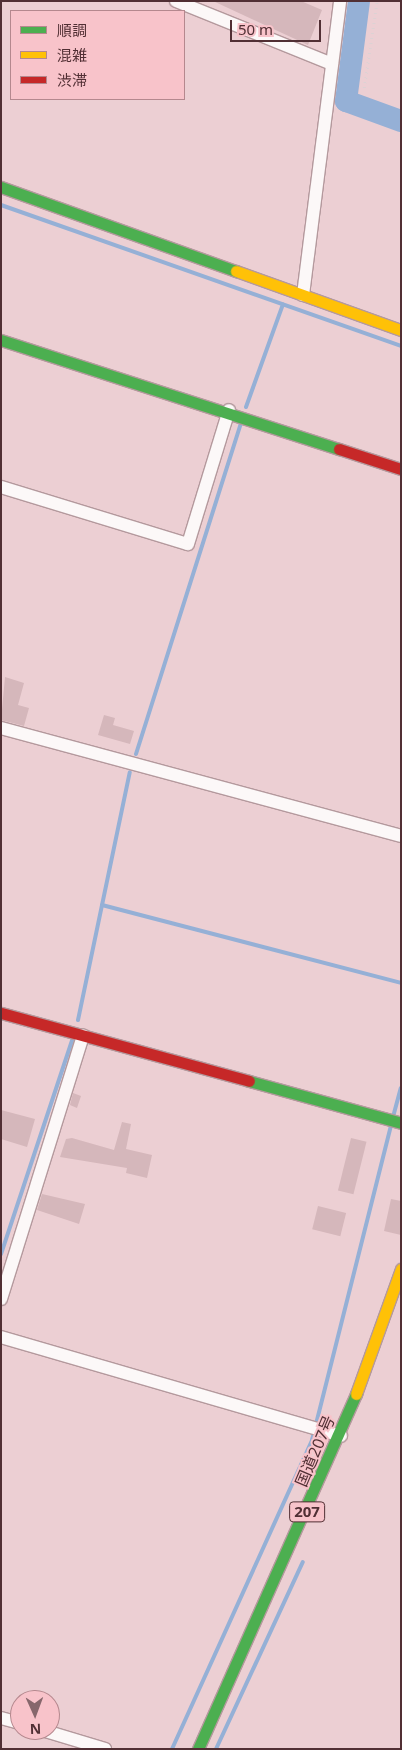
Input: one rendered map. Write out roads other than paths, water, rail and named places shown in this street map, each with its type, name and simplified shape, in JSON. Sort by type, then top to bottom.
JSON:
[{"type":"main road","points":[[1,187],[401,330]]},
{"type":"main road","points":[[1,340],[229,410],[401,469]]},
{"type":"main road","points":[[1,1013],[400,1123]]},
{"type":"main road","name":"国道207号","points":[[198,1749],[340,1436],[401,1269]]},
{"type":"street","points":[[176,1],[332,64]]},
{"type":"street","points":[[302,295],[340,1]]},
{"type":"street","points":[[1,487],[188,544],[229,410]]},
{"type":"street","points":[[1,728],[401,836]]},
{"type":"street","points":[[1,1299],[83,1035]]},
{"type":"street","points":[[1,1337],[340,1436]]},
{"type":"street","points":[[60,1735],[105,1749]]},
{"type":"waterway","points":[[359,1],[346,101],[401,121]]},
{"type":"waterway","points":[[1,205],[401,346]]},
{"type":"waterway","points":[[246,407],[283,304]]},
{"type":"waterway","points":[[136,754],[241,423]]},
{"type":"waterway","points":[[78,1020],[130,772]]},
{"type":"waterway","points":[[102,905],[401,983]]},
{"type":"waterway","points":[[1,1254],[72,1041]]},
{"type":"waterway","points":[[393,1117],[401,1088]]},
{"type":"waterway","points":[[172,1749],[312,1440],[391,1126]]},
{"type":"waterway","points":[[216,1749],[303,1562]]}]
